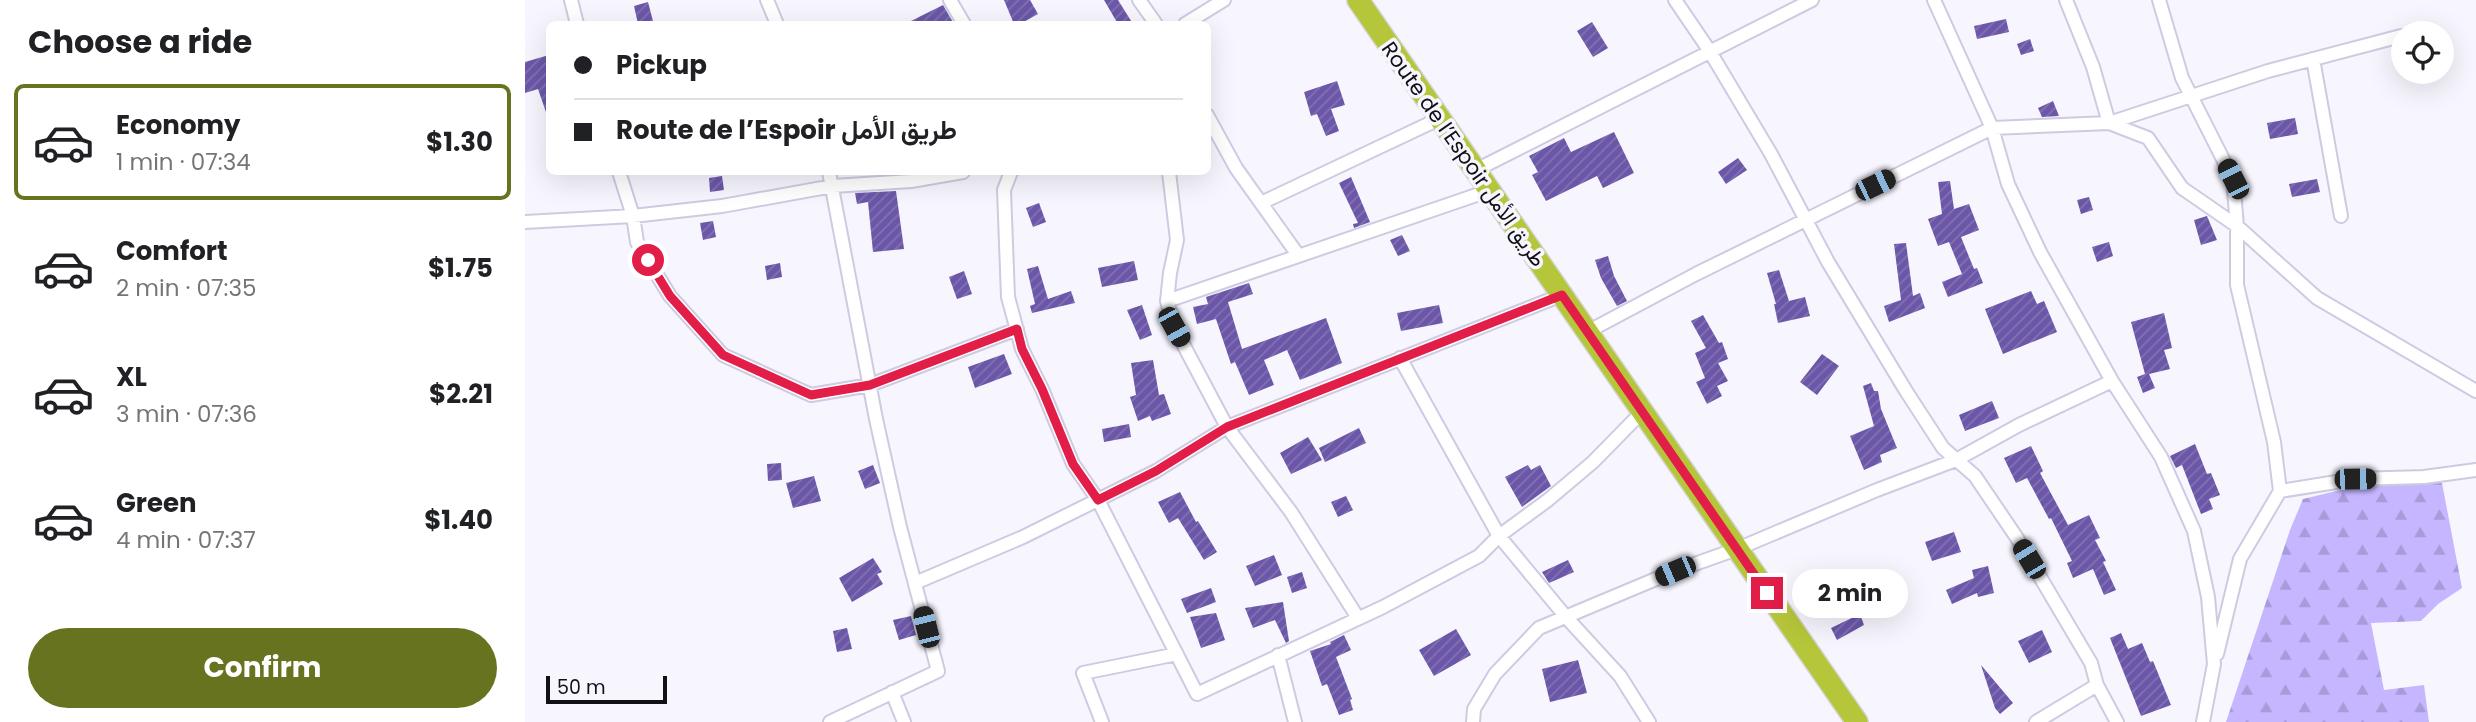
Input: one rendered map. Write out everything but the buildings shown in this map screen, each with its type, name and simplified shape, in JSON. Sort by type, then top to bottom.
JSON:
[{"type":"highway","name":"Route de l’Espoir طريق الأمل","points":[[1358,0],[1857,722]]},
{"type":"street","points":[[571,0],[576,21]]},
{"type":"street","points":[[767,0],[776,21]]},
{"type":"street","points":[[950,0],[962,21]]},
{"type":"street","points":[[1139,0],[1154,21]]},
{"type":"street","points":[[1190,21],[1224,0]]},
{"type":"street","points":[[1675,0],[1709,50],[1771,154],[1828,262],[1906,391],[1943,448],[1975,476],[2017,538],[2091,663],[2097,685],[2117,722]]},
{"type":"street","points":[[1476,170],[1812,0]]},
{"type":"street","points":[[1934,0],[1992,128],[2008,184],[2040,252],[2112,381],[2161,457],[2194,531],[2208,597],[2214,664]]},
{"type":"street","points":[[2066,0],[2094,67],[2109,123]]},
{"type":"street","points":[[2159,0],[2182,78],[2233,179],[2237,226],[2237,285],[2274,442],[2280,491],[2240,559],[2214,664],[2203,722]]},
{"type":"street","points":[[1587,332],[1806,219],[1992,128],[2109,123],[2313,59],[2391,39]]},
{"type":"street","points":[[2313,59],[2341,216]]},
{"type":"street","points":[[1261,202],[1441,118]]},
{"type":"street","points":[[1211,122],[1236,168],[1298,255]]},
{"type":"street","points":[[2109,123],[2148,138],[2182,188],[2237,226],[2317,298],[2476,391]]},
{"type":"street","points":[[620,175],[633,216],[637,242],[670,296],[723,355],[811,395],[870,385],[1017,329]]},
{"type":"street","points":[[829,722],[937,671],[870,385],[830,175]]},
{"type":"street","points":[[525,222],[633,216],[722,206],[833,186],[911,181],[946,175]]},
{"type":"street","points":[[1010,175],[1004,190],[1007,283],[1008,297],[1022,349],[1073,464],[1098,500],[1197,694],[1358,618],[1479,556],[1499,536],[1593,462],[1641,412]]},
{"type":"street","points":[[1169,175],[1177,240],[1167,302],[1174,327],[1227,427],[1291,512],[1358,618]]},
{"type":"street","points":[[1167,302],[1491,190]]},
{"type":"street","points":[[915,583],[1023,537],[1098,500],[1156,471],[1227,427],[1562,295]]},
{"type":"street","points":[[1400,358],[1499,536],[1566,617],[1620,676],[1649,722]]},
{"type":"street","points":[[1472,722],[1474,709],[1495,674],[1539,628],[1956,460],[2019,425],[2112,381]]},
{"type":"street","points":[[2280,491],[2355,479],[2424,477],[2476,470]]},
{"type":"street","points":[[1102,722],[1083,673],[1177,654]]},
{"type":"street","points":[[1278,655],[1295,722]]},
{"type":"street","points":[[2036,722],[2097,685]]},
{"type":"street","points":[[892,692],[904,722]]},
{"type":"green space","points":[[2442,483],[2462,588],[2438,604],[2421,621],[2371,623],[2384,690],[2424,685],[2429,722],[2226,722],[2290,530],[2303,499],[2357,486]]},
{"type":"route","points":[[648,260],[670,296],[723,355],[811,395],[870,385],[1017,329],[1022,349],[1073,464],[1098,500],[1156,471],[1227,427],[1562,295],[1767,593]]}]
